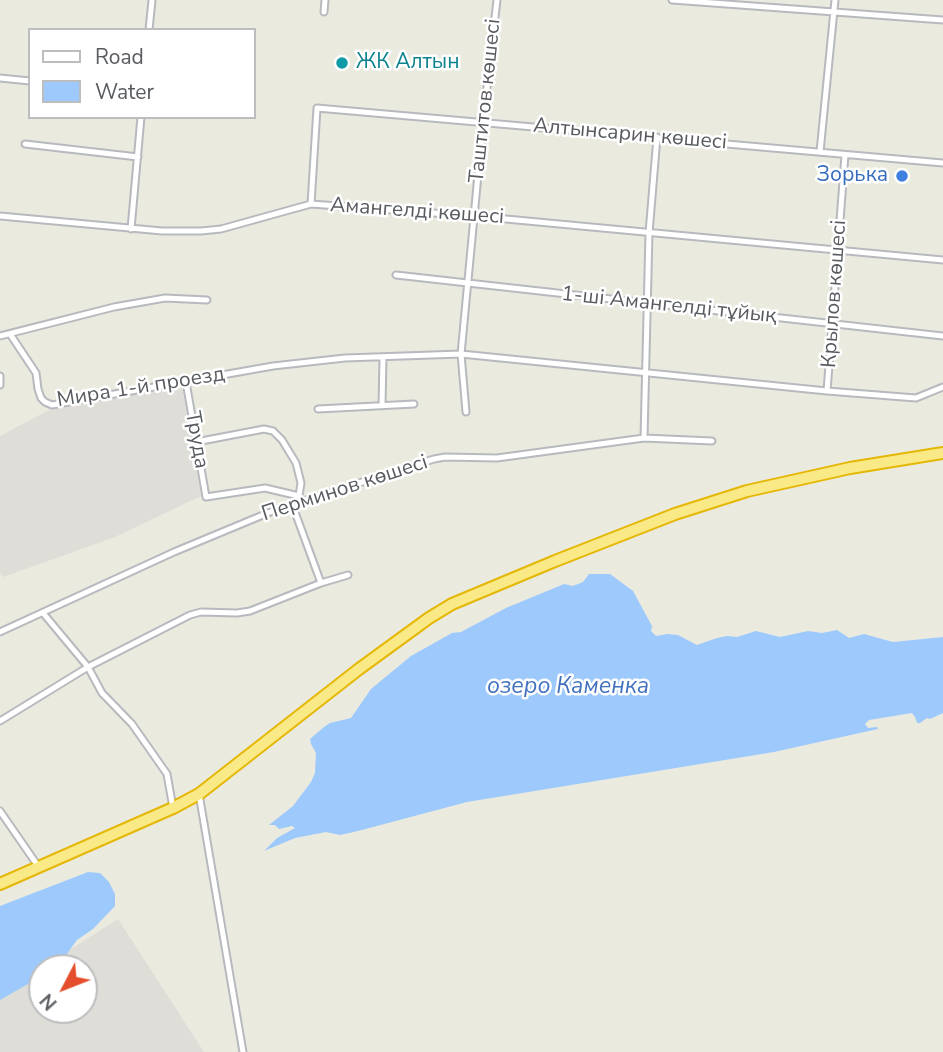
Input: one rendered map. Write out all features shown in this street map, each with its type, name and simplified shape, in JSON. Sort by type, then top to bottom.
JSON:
[{"type":"highway","points":[[0,884],[199,794],[359,669],[452,604],[675,514],[747,491],[850,468],[943,453]]},
{"type":"street","points":[[149,28],[152,0]]},
{"type":"street","points":[[324,12],[325,0]]},
{"type":"street","name":"Таштитов көшесі","points":[[466,412],[461,355],[497,0]]},
{"type":"street","points":[[672,0],[943,20]]},
{"type":"street","points":[[820,152],[835,0]]},
{"type":"street","points":[[0,78],[28,81]]},
{"type":"street","name":"Алтынсарин көшесі","points":[[311,204],[317,108],[943,163]]},
{"type":"street","points":[[131,229],[141,119]]},
{"type":"street","points":[[644,438],[649,233],[657,137]]},
{"type":"street","points":[[25,144],[138,157]]},
{"type":"street","name":"Крылов көшесі","points":[[827,391],[845,155]]},
{"type":"street","name":"Амангелді көшесі","points":[[0,216],[131,229],[211,231],[311,204],[474,216],[943,260]]},
{"type":"street","name":"1-ші Амангелді тұйық","points":[[396,275],[943,336]]},
{"type":"street","points":[[0,337],[114,307],[165,298],[207,300]]},
{"type":"street","name":"Мира 1-й проезд","points":[[10,334],[36,373],[40,396],[49,405],[274,366],[345,358],[383,358]]},
{"type":"street","points":[[382,406],[383,358],[461,355],[916,398],[943,387]]},
{"type":"street","points":[[0,376],[0,385]]},
{"type":"street","name":"Труда","points":[[186,382],[206,497],[262,488],[299,498]]},
{"type":"street","points":[[318,409],[414,404]]},
{"type":"street","points":[[196,442],[270,429],[279,436],[296,463],[301,483],[299,498]]},
{"type":"street","name":"Перминов көшесі","points":[[0,632],[299,498],[445,457],[489,459],[644,438],[712,441]]},
{"type":"street","points":[[292,503],[321,583]]},
{"type":"street","points":[[0,721],[88,667],[197,613],[250,611],[348,575]]},
{"type":"street","points":[[43,613],[88,667],[102,693],[132,724],[167,774],[173,808]]},
{"type":"street","points":[[199,794],[243,1052]]},
{"type":"street","points":[[0,811],[38,867]]},
{"type":"shaded area","points":[[182,387],[201,496],[115,537],[3,577],[0,572],[0,436],[49,410]]},
{"type":"shaded area","points":[[118,919],[204,1052],[0,1052],[0,994],[28,976],[28,1024],[98,1024],[98,954],[63,954]]},
{"type":"water","name":"озеро Каменка","points":[[589,574],[610,574],[633,591],[652,626],[651,631],[656,636],[678,635],[697,645],[717,638],[737,637],[756,631],[780,637],[808,631],[822,633],[837,630],[849,638],[864,634],[893,642],[943,637],[943,713],[920,723],[917,723],[912,713],[869,720],[865,724],[868,728],[878,729],[774,752],[467,802],[340,835],[326,832],[295,838],[264,851],[277,838],[295,828],[292,826],[279,829],[275,825],[269,825],[293,806],[311,782],[315,773],[316,753],[310,739],[324,727],[351,718],[371,689],[411,656],[506,608],[564,584],[573,586],[583,582]]},
{"type":"water","points":[[88,872],[100,873],[115,894],[115,906],[93,929],[77,940],[67,954],[28,954],[28,984],[0,1000],[0,906]]},
{"type":"place","name":"ЖК Алтын","points":[[342,63]]},
{"type":"place","name":"Зорька","points":[[902,176]]}]
